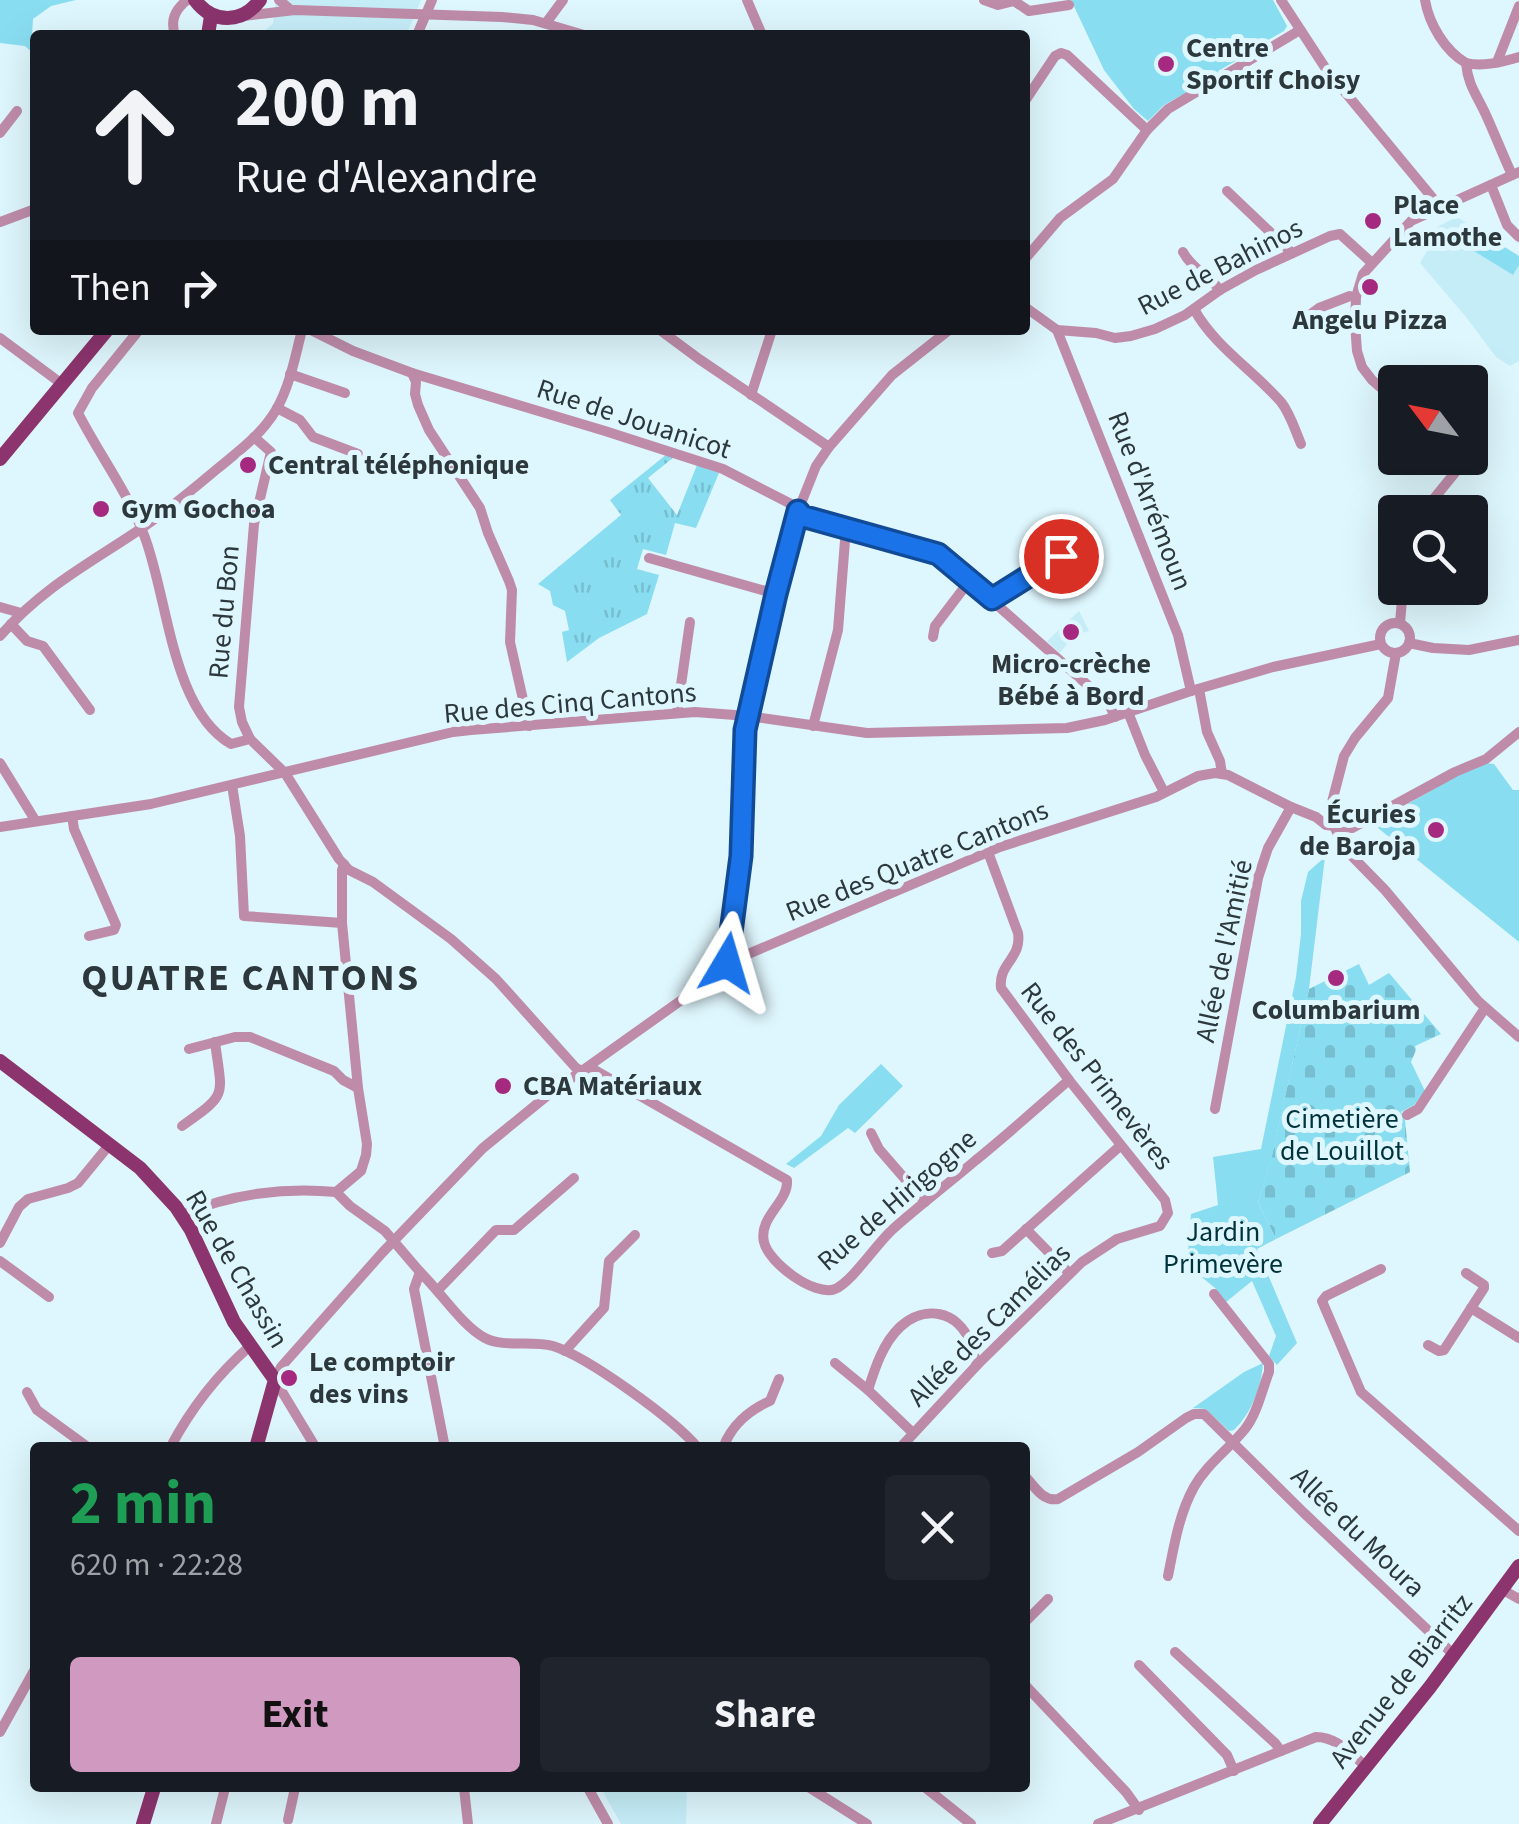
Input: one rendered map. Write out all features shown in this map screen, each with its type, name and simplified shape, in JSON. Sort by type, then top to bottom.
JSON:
[{"type":"main road","points":[[195,0],[203,11],[224,19],[240,17],[260,0]]},
{"type":"main road","points":[[209,30],[211,16]]},
{"type":"main road","points":[[233,30],[240,17]]},
{"type":"main road","points":[[0,460],[60,382],[103,335]]},
{"type":"main road","name":"Rue de Chassin","points":[[0,1061],[140,1168],[182,1215],[222,1300],[275,1380]]},
{"type":"main road","points":[[258,1442],[275,1380]]},
{"type":"main road","name":"Avenue de Biarritz","points":[[1320,1824],[1368,1767],[1519,1566]]},
{"type":"main road","points":[[143,1824],[153,1792]]},
{"type":"street","points":[[174,30],[174,15],[187,0]]},
{"type":"street","points":[[278,0],[291,10]]},
{"type":"street","points":[[419,30],[432,0]]},
{"type":"street","points":[[546,23],[563,0]]},
{"type":"street","points":[[747,0],[760,30]]},
{"type":"street","points":[[984,0],[998,6],[1014,1],[1028,12],[1070,5]]},
{"type":"street","points":[[1281,0],[1343,91],[1440,207]]},
{"type":"street","points":[[1425,0],[1430,20],[1444,42],[1466,63],[1519,57]]},
{"type":"street","points":[[1497,62],[1519,6]]},
{"type":"street","points":[[240,17],[291,10],[502,17],[568,30]]},
{"type":"street","points":[[1030,253],[1060,218],[1113,179],[1147,130],[1168,110],[1300,30]]},
{"type":"street","points":[[1030,94],[1061,53],[1147,130]]},
{"type":"street","points":[[1378,385],[1362,367],[1357,352],[1356,296],[1363,274],[1411,221],[1516,173],[1500,151],[1470,86],[1466,63]]},
{"type":"street","points":[[0,133],[17,111]]},
{"type":"street","points":[[1490,186],[1507,224],[1519,238]]},
{"type":"street","points":[[1227,190],[1292,253]]},
{"type":"street","points":[[0,222],[30,210]]},
{"type":"street","name":"Rue de Bahinos","points":[[1030,311],[1057,330],[1115,338],[1132,336],[1155,329],[1220,290],[1323,239],[1340,234],[1372,263]]},
{"type":"street","points":[[1183,252],[1189,264],[1220,290]]},
{"type":"street","points":[[1300,322],[1319,308],[1350,296]]},
{"type":"street","points":[[1194,309],[1214,335],[1284,404],[1302,444]]},
{"type":"street","name":"Rue d'Arrémoun","points":[[1057,330],[1178,635],[1222,774]]},
{"type":"street","points":[[136,335],[92,388],[78,413],[142,528],[185,684],[198,712],[231,744],[250,739]]},
{"type":"street","points":[[0,636],[62,579],[142,528],[254,438],[277,408],[301,335]]},
{"type":"street","name":"Rue de Jouanicot","points":[[321,335],[412,373],[702,461],[792,505],[802,516],[938,554],[1109,704],[1115,717]]},
{"type":"street","points":[[668,335],[829,447]]},
{"type":"street","points":[[751,395],[770,335]]},
{"type":"street","points":[[727,963],[741,856],[748,716],[798,511],[816,466],[829,447],[892,375],[943,335]]},
{"type":"street","points":[[0,338],[60,382]]},
{"type":"street","points":[[42,371],[56,375],[60,382]]},
{"type":"street","points":[[412,373],[428,430],[480,508],[510,581],[510,642],[528,726]]},
{"type":"street","points":[[290,374],[346,393]]},
{"type":"street","points":[[277,408],[300,420],[313,437],[358,454]]},
{"type":"street","name":"Rue du Bon","points":[[250,739],[239,706],[254,524],[271,452],[254,438]]},
{"type":"street","points":[[1438,495],[1455,475]]},
{"type":"street","points":[[813,726],[838,630],[846,528]]},
{"type":"street","points":[[992,599],[1061,556]]},
{"type":"street","points":[[648,558],[776,594]]},
{"type":"street","points":[[934,637],[934,626],[970,580]]},
{"type":"street","points":[[1400,624],[1402,605]]},
{"type":"street","points":[[0,607],[21,614]]},
{"type":"street","points":[[677,713],[690,622]]},
{"type":"street","points":[[1395,622],[1407,629],[1409,643],[1396,653],[1387,651],[1380,634],[1385,626],[1395,622]]},
{"type":"street","points":[[11,624],[27,641],[43,646],[90,710]]},
{"type":"street","points":[[1409,643],[1468,650],[1519,640]]},
{"type":"street","name":"Rue des Cinq Cantons","points":[[0,827],[150,804],[454,732],[677,713],[748,716],[867,733],[1067,728],[1115,717],[1272,667],[1381,644]]},
{"type":"street","points":[[1396,653],[1388,698],[1354,738],[1342,760],[1331,806],[1334,826],[1344,849],[1385,890],[1485,1008],[1519,1036]]},
{"type":"street","points":[[1128,712],[1164,792]]},
{"type":"street","points":[[1222,774],[1326,824],[1352,828],[1454,772],[1486,759],[1519,732]]},
{"type":"street","name":"Rue de Hirigogne","points":[[250,739],[285,773],[349,870],[373,882],[450,938],[496,980],[568,1060],[583,1071],[594,1070],[787,1180],[788,1188],[766,1223],[764,1243],[772,1258],[815,1290],[831,1290],[844,1283],[892,1230],[1069,1080]]},
{"type":"street","points":[[0,762],[34,820]]},
{"type":"street","name":"Rue des Quatre Cantons","points":[[275,1380],[281,1367],[392,1242],[483,1148],[548,1095],[698,989],[727,963],[988,852],[1156,797],[1198,776],[1222,774]]},
{"type":"street","points":[[232,785],[240,836],[244,916],[342,923]]},
{"type":"street","name":"Allée de l'Amitié","points":[[1215,1109],[1258,878],[1268,848],[1291,808]]},
{"type":"street","points":[[72,816],[116,926],[114,930],[89,936]]},
{"type":"street","name":"Rue des Primevères","points":[[988,852],[1019,942],[1016,954],[1001,972],[1000,988],[1165,1200],[1167,1216]]},
{"type":"street","points":[[182,1215],[213,1202],[236,1198],[336,1192],[360,1171],[366,1155],[342,923],[344,864]]},
{"type":"street","points":[[1406,1115],[1426,1098],[1485,1008]]},
{"type":"street","points":[[189,1049],[250,1037],[334,1071],[358,1088]]},
{"type":"street","points":[[182,1126],[214,1104],[222,1090],[215,1042]]},
{"type":"street","points":[[871,1133],[925,1202]]},
{"type":"street","points":[[0,1242],[18,1206],[78,1183],[110,1144]]},
{"type":"street","points":[[992,1253],[1002,1251],[1120,1146]]},
{"type":"street","points":[[438,1290],[496,1230],[514,1230],[574,1178]]},
{"type":"street","points":[[336,1192],[385,1231],[467,1324],[486,1339],[542,1344],[565,1351],[674,1423],[692,1442]]},
{"type":"street","name":"Allée des Camélias","points":[[904,1442],[1070,1273],[1107,1244],[1157,1227],[1167,1216]]},
{"type":"street","points":[[1026,1229],[1070,1273]]},
{"type":"street","points":[[565,1351],[604,1308],[609,1261],[634,1235]]},
{"type":"street","points":[[0,1261],[49,1297]]},
{"type":"street","points":[[1381,1269],[1322,1301],[1361,1392],[1519,1531]]},
{"type":"street","points":[[420,1272],[414,1289],[444,1442]]},
{"type":"street","points":[[1428,1344],[1444,1350],[1484,1285],[1466,1273]]},
{"type":"street","points":[[1168,1576],[1188,1499],[1203,1474],[1244,1431],[1269,1372],[1269,1364],[1214,1294]]},
{"type":"street","points":[[1471,1308],[1519,1338]]},
{"type":"street","points":[[868,1390],[893,1336],[914,1316],[930,1312],[954,1320],[964,1330],[977,1365]]},
{"type":"street","points":[[173,1442],[204,1396],[250,1346]]},
{"type":"street","points":[[835,1362],[912,1432]]},
{"type":"street","name":"Rue de Chassin","points":[[275,1380],[312,1442]]},
{"type":"street","points":[[725,1442],[752,1410],[770,1401],[779,1380]]},
{"type":"street","points":[[27,1392],[36,1410],[81,1442]]},
{"type":"street","name":"Allée du Moura","points":[[1030,1482],[1044,1497],[1058,1499],[1138,1452],[1186,1418],[1204,1414],[1454,1655]]},
{"type":"street","points":[[1503,1590],[1519,1599]]},
{"type":"street","points":[[1030,1617],[1048,1600]]},
{"type":"street","points":[[1176,1652],[1281,1751]]},
{"type":"street","points":[[1139,1666],[1227,1755],[1234,1771]]},
{"type":"street","points":[[0,1732],[30,1678]]},
{"type":"street","points":[[1030,1690],[1139,1810]]},
{"type":"street","points":[[1098,1824],[1323,1736],[1368,1767]]},
{"type":"street","points":[[216,1824],[224,1792]]},
{"type":"street","points":[[289,1823],[294,1792]]},
{"type":"street","points":[[464,1792],[468,1824]]},
{"type":"street","points":[[590,1792],[608,1824]]},
{"type":"street","points":[[816,1792],[867,1824]]},
{"type":"street","points":[[931,1792],[970,1824]]},
{"type":"shaded area","points":[[276,0],[421,0],[408,30],[265,30],[273,24]]},
{"type":"shaded area","points":[[1457,217],[1519,256],[1519,361],[1510,366],[1496,357],[1420,263],[1438,232],[1435,228]]},
{"type":"shaded area","name":"Micro-crèche Bébé à Bord","points":[[1079,611],[1089,631],[1074,635],[1060,653],[1047,641]]},
{"type":"shaded area","points":[[603,1792],[687,1792],[686,1824],[621,1824]]},
{"type":"green space","points":[[0,0],[76,0],[51,6],[33,19],[30,50],[25,46],[0,43]]},
{"type":"green space","name":"Centre Sportif Choisy","points":[[1071,0],[1273,0],[1287,26],[1257,50],[1164,105],[1148,121],[1104,70]]},
{"type":"green space","points":[[1480,232],[1519,256],[1513,275],[1469,248]]},
{"type":"green space","points":[[667,454],[674,457],[648,478],[677,515],[697,465],[719,473],[696,528],[675,523],[666,555],[643,549],[637,569],[659,575],[647,614],[599,638],[567,662],[562,632],[569,630],[565,611],[553,605],[550,591],[538,584],[621,515],[610,500]]},
{"type":"green space","points":[[1485,763],[1494,764],[1513,790],[1519,790],[1519,942],[1373,824]]},
{"type":"green space","name":"Jardin Primevère","points":[[1325,857],[1309,989],[1258,1203],[1276,1239],[1257,1249],[1297,1343],[1277,1365],[1269,1356],[1276,1336],[1252,1281],[1226,1302],[1187,1265],[1191,1214],[1218,1205],[1213,1157],[1261,1149],[1296,977],[1301,901],[1308,872]]},
{"type":"green space","name":"Cimetière de Louillot","points":[[1359,964],[1369,985],[1389,973],[1441,1034],[1415,1046],[1411,1062],[1425,1091],[1414,1105],[1401,1112],[1410,1172],[1276,1239],[1258,1203],[1309,989]]},
{"type":"green space","points":[[881,1064],[903,1086],[855,1133],[848,1128],[794,1168],[786,1164],[821,1136],[839,1105]]},
{"type":"green space","points":[[1263,1363],[1254,1399],[1234,1430],[1229,1431],[1206,1409],[1193,1408],[1244,1372]]},
{"type":"place","name":"Centre Sportif Choisy","points":[[1166,64]]},
{"type":"place","name":"Place Lamothe","points":[[1373,221]]},
{"type":"place","name":"Angelu Pizza","points":[[1370,287]]},
{"type":"place","name":"Central téléphonique","points":[[248,465]]},
{"type":"place","name":"Gym Gochoa","points":[[101,509]]},
{"type":"place","name":"Micro-crèche Bébé à Bord","points":[[1071,632]]},
{"type":"place","name":"Écuries de Baroja","points":[[1436,830]]},
{"type":"place","name":"Columbarium","points":[[1336,978]]},
{"type":"place","name":"CBA Matériaux","points":[[503,1086]]},
{"type":"place","name":"Le comptoir des vins","points":[[289,1378]]},
{"type":"district","name":"QUATRE CANTONS","points":[[251,978]]},
{"type":"route","points":[[727,963],[741,856],[745,730],[798,511],[802,516],[938,554],[992,599],[1061,556]]}]
